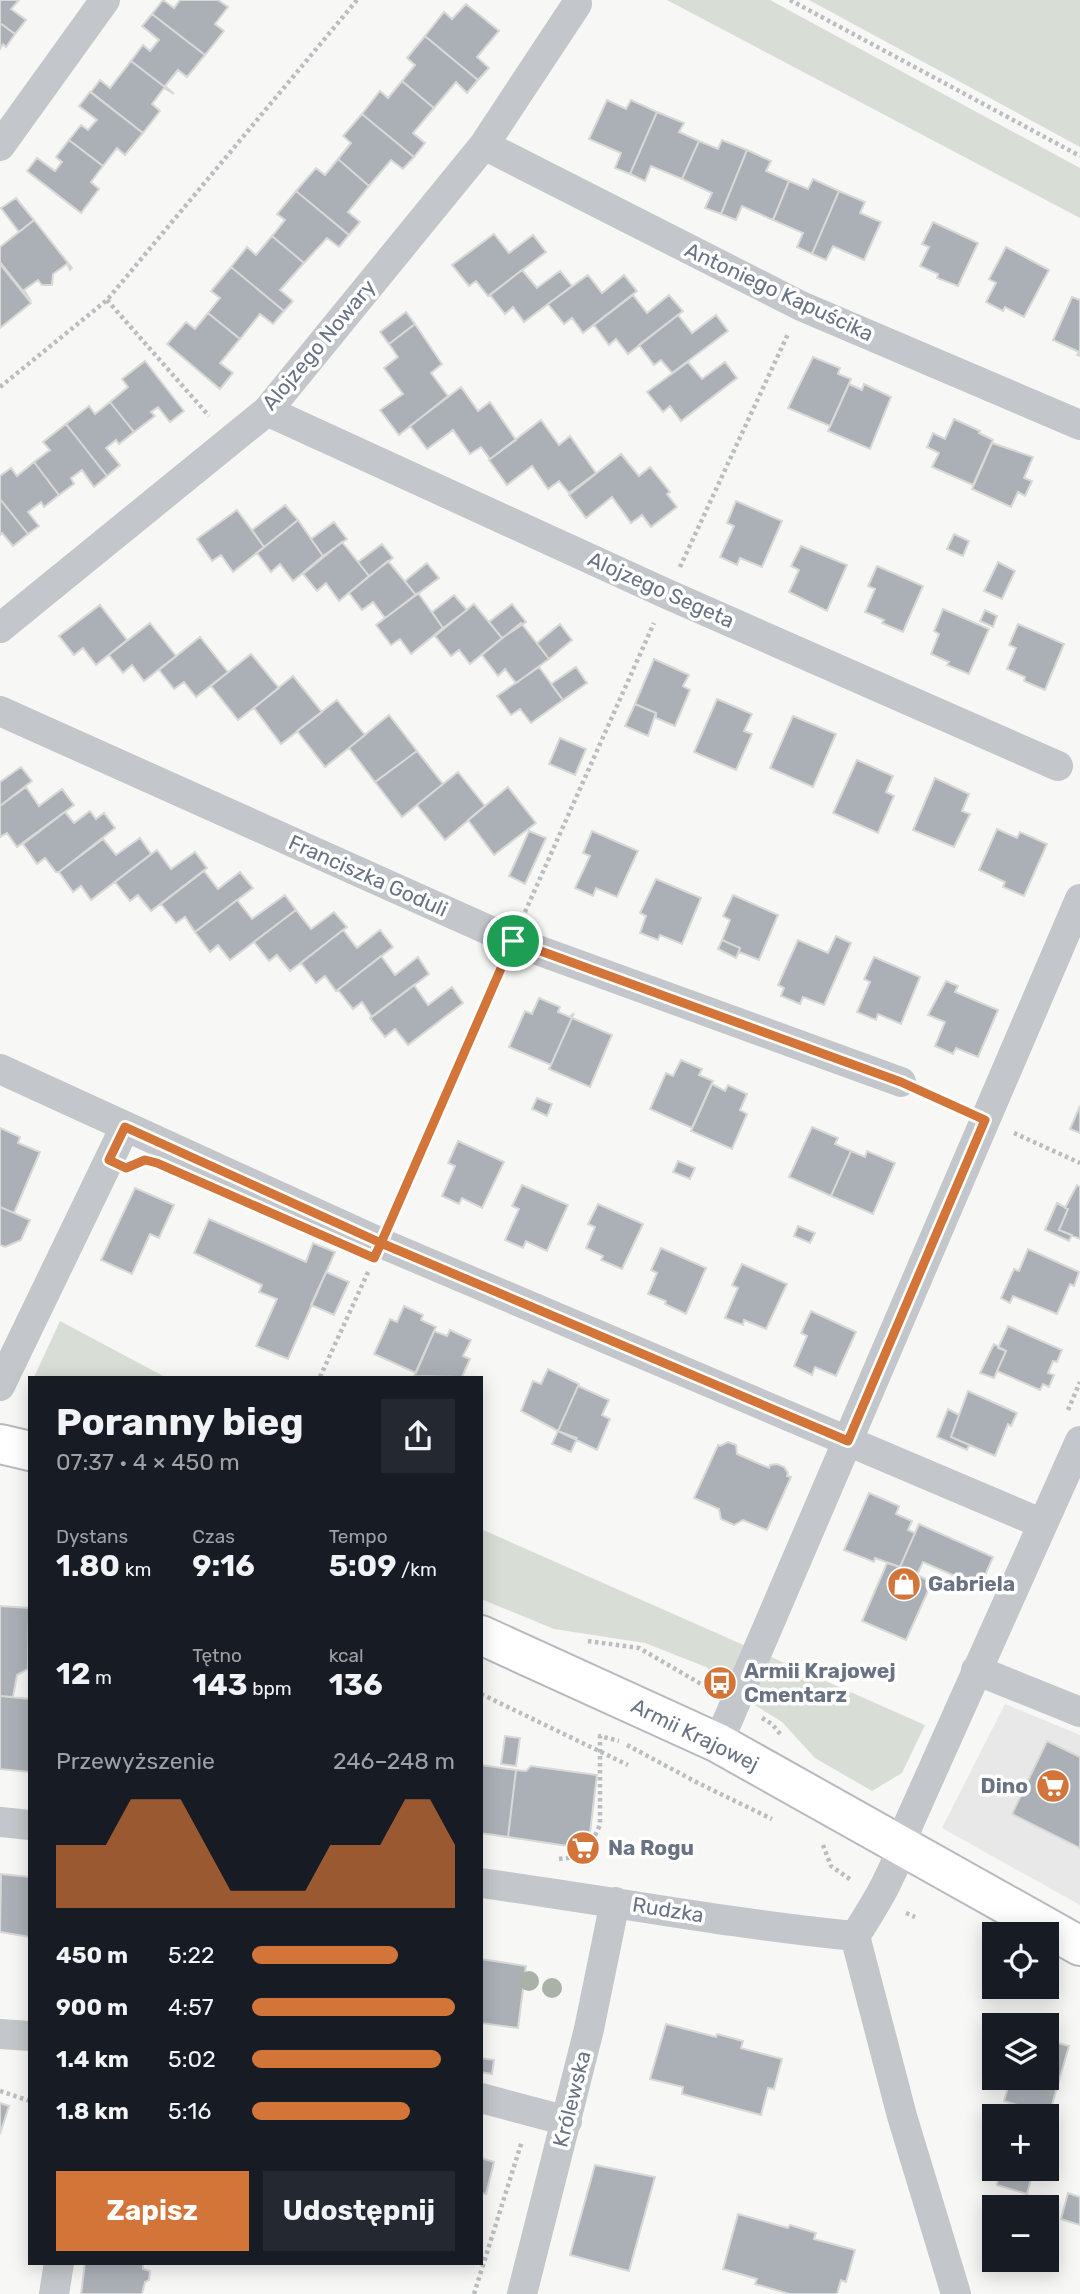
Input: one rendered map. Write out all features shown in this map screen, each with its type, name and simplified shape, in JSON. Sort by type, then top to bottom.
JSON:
[{"type":"street","points":[[0,146],[106,0]]},
{"type":"street","name":"Alojzego Nowary","points":[[0,628],[267,411],[484,145],[577,4]]},
{"type":"street","name":"Antoniego Kapuścika","points":[[484,145],[801,306],[1080,425]]},
{"type":"street","name":"Alojzego Segeta","points":[[267,411],[667,594],[1058,766]]},
{"type":"street","name":"Franciszka Goduli","points":[[0,710],[513,941],[901,1082]]},
{"type":"street","points":[[718,1743],[1080,899]]},
{"type":"street","points":[[0,1069],[381,1243],[1043,1524]]},
{"type":"street","points":[[0,1386],[125,1127]]},
{"type":"street","points":[[956,2294],[902,2116],[855,1936],[878,1900],[904,1846],[908,1825],[1080,1441]]},
{"type":"street","points":[[0,1444],[28,1451]]},
{"type":"street","name":"Armii Krajowej","points":[[483,1636],[718,1743],[904,1846]]},
{"type":"street","points":[[976,1670],[1080,1712]]},
{"type":"street","points":[[0,1822],[28,1825]]},
{"type":"street","points":[[904,1846],[1080,1946]]},
{"type":"street","name":"Rudzka","points":[[483,1884],[781,1929],[855,1936]]},
{"type":"street","name":"Królewska","points":[[522,2294],[589,2029],[615,1902]]},
{"type":"street","points":[[0,2034],[28,2036]]},
{"type":"street","points":[[483,2099],[567,2121]]},
{"type":"street","points":[[54,2294],[59,2265]]},
{"type":"path","points":[[0,387],[107,300],[357,0]]},
{"type":"path","points":[[790,0],[1080,156]]},
{"type":"path","points":[[107,300],[230,441]]},
{"type":"path","points":[[320,1376],[667,594],[801,306]]},
{"type":"path","points":[[901,1082],[1080,1163]]},
{"type":"path","points":[[587,1641],[639,1648],[772,1724],[786,1742]]},
{"type":"path","points":[[483,1695],[628,1765]]},
{"type":"path","points":[[555,1859],[585,1856],[600,1825],[600,1736],[618,1740],[785,1825]]},
{"type":"path","points":[[822,1843],[831,1866],[878,1900],[915,1917]]},
{"type":"path","points":[[0,2091],[28,2100]]},
{"type":"shaded area","points":[[667,0],[770,0],[1080,168],[1080,218]]},
{"type":"shaded area","points":[[809,0],[1080,0],[1080,147]]},
{"type":"shaded area","points":[[60,1321],[163,1376],[34,1376]]},
{"type":"shaded area","points":[[483,1530],[925,1725],[902,1773],[872,1791],[815,1758],[782,1722],[745,1699],[706,1667],[645,1643],[554,1629],[483,1600]]},
{"type":"shaded area","points":[[1005,1704],[1080,1735],[1080,1905],[942,1828]]},
{"type":"building","points":[[0,0],[19,0],[11,9],[26,20],[15,34],[0,23]]},
{"type":"building","points":[[163,0],[174,8],[180,0],[218,0],[228,7],[215,24],[224,31],[205,55],[152,14]]},
{"type":"building","points":[[466,4],[499,31],[477,57],[489,68],[478,80],[425,36],[444,12],[452,19]]},
{"type":"building","points":[[152,14],[205,55],[187,77],[178,70],[165,86],[174,94],[131,61],[143,45],[150,51],[159,40],[142,26]]},
{"type":"building","points":[[0,23],[15,34],[6,47],[3,44],[0,49]]},
{"type":"building","points":[[425,36],[478,80],[467,93],[456,82],[434,108],[402,81],[415,65],[407,58]]},
{"type":"building","points":[[131,61],[174,94],[164,88],[152,104],[160,111],[143,133],[91,92],[100,80],[110,88]]},
{"type":"building","points":[[402,81],[434,108],[413,133],[425,143],[414,157],[362,114],[380,91],[388,98]]},
{"type":"building","points":[[90,92],[143,133],[125,155],[117,148],[103,166],[69,140],[81,125],[88,130],[97,120],[79,106]]},
{"type":"building","points":[[607,100],[626,109],[631,100],[657,112],[630,174],[615,168],[621,153],[589,139]]},
{"type":"building","points":[[657,112],[684,123],[679,132],[699,141],[682,179],[651,166],[645,181],[630,174]]},
{"type":"building","points":[[362,114],[414,157],[403,169],[391,160],[369,186],[338,159],[351,143],[343,136]]},
{"type":"building","points":[[69,140],[103,166],[91,182],[99,189],[81,213],[27,171],[37,158],[55,171],[62,162],[56,157]]},
{"type":"building","points":[[722,140],[747,150],[721,214],[705,208],[712,193],[682,179],[699,141],[718,149]]},
{"type":"building","points":[[747,150],[771,161],[766,171],[789,181],[773,220],[742,206],[736,220],[721,214]]},
{"type":"building","points":[[338,159],[369,186],[348,212],[360,222],[349,235],[296,191],[316,168],[325,175]]},
{"type":"building","points":[[813,179],[839,191],[812,254],[797,247],[803,233],[773,220],[789,181],[808,189]]},
{"type":"building","points":[[296,191],[349,235],[339,247],[327,238],[304,263],[272,236],[285,220],[277,214]]},
{"type":"building","points":[[839,191],[865,202],[860,213],[881,222],[864,260],[833,246],[826,260],[812,254]]},
{"type":"building","points":[[16,198],[34,220],[19,232],[1,208]]},
{"type":"building","points":[[34,220],[72,268],[70,270],[67,264],[53,274],[52,285],[42,285],[38,280],[24,290],[31,301],[0,262],[0,247]]},
{"type":"building","points":[[933,222],[978,243],[958,286],[937,278],[938,274],[920,266],[929,247],[922,244]]},
{"type":"building","points":[[494,234],[509,253],[533,235],[546,252],[488,296],[476,281],[469,286],[452,265]]},
{"type":"building","points":[[272,236],[304,263],[280,290],[293,301],[284,311],[231,267],[247,247],[256,255]]},
{"type":"building","points":[[1006,247],[1049,270],[1024,317],[1005,307],[1003,311],[986,302],[996,283],[989,279]]},
{"type":"building","points":[[0,264],[31,303],[0,328]]},
{"type":"building","points":[[231,267],[284,311],[273,324],[260,314],[240,339],[208,313],[220,298],[211,291]]},
{"type":"building","points":[[522,270],[537,288],[560,271],[572,286],[524,322],[513,307],[505,314],[490,295]]},
{"type":"building","points":[[588,275],[602,293],[624,275],[637,291],[583,333],[572,318],[564,324],[548,304]]},
{"type":"building","points":[[633,295],[647,313],[669,295],[683,311],[628,354],[616,339],[609,345],[594,325]]},
{"type":"building","points":[[1072,297],[1080,300],[1080,356],[1077,355],[1079,352],[1053,340]]},
{"type":"building","points":[[406,312],[415,324],[389,344],[380,332]]},
{"type":"building","points":[[208,313],[240,339],[220,363],[233,373],[220,389],[167,344],[186,322],[195,329]]},
{"type":"building","points":[[678,315],[692,333],[716,315],[728,331],[672,373],[661,360],[654,365],[639,345]]},
{"type":"building","points":[[415,324],[442,364],[431,373],[448,396],[399,435],[380,410],[403,394],[384,368],[398,357],[389,344]]},
{"type":"building","points":[[813,357],[840,368],[838,374],[851,379],[830,426],[788,408]]},
{"type":"building","points":[[145,361],[184,411],[170,422],[158,407],[151,412],[155,416],[134,432],[110,402],[128,387],[122,379]]},
{"type":"building","points":[[688,362],[702,379],[725,362],[737,378],[681,421],[670,406],[663,412],[647,392]]},
{"type":"building","points":[[849,384],[862,390],[864,384],[891,397],[870,449],[828,431]]},
{"type":"building","points":[[461,387],[478,411],[490,402],[516,440],[490,459],[481,447],[470,454],[453,430],[427,449],[410,426]]},
{"type":"building","points":[[110,402],[134,432],[119,444],[116,440],[106,448],[120,465],[107,476],[66,424],[89,406],[95,414]]},
{"type":"building","points":[[954,419],[993,440],[973,485],[932,467],[939,453],[927,447],[933,433],[945,439]]},
{"type":"building","points":[[541,420],[559,445],[570,436],[596,473],[569,493],[559,481],[548,489],[532,466],[507,485],[489,460]]},
{"type":"building","points":[[66,424],[107,476],[94,487],[82,470],[71,478],[74,484],[59,495],[34,462],[50,450],[43,442]]},
{"type":"building","points":[[992,443],[1033,457],[1024,478],[1032,481],[1025,496],[1018,492],[1011,507],[972,489]]},
{"type":"building","points":[[621,454],[639,476],[650,467],[670,492],[667,494],[677,507],[651,527],[642,515],[631,523],[612,497],[586,518],[569,495]]},
{"type":"building","points":[[34,462],[59,495],[44,507],[41,502],[28,512],[39,526],[28,534],[0,499],[0,476],[11,468],[17,476]]},
{"type":"building","points":[[0,499],[28,534],[13,546],[2,533],[0,535]]},
{"type":"building","points":[[736,501],[782,521],[762,567],[740,558],[737,565],[720,557],[734,526],[727,523]]},
{"type":"building","points":[[285,505],[298,520],[264,547],[252,530]]},
{"type":"building","points":[[237,510],[264,547],[233,572],[221,555],[212,561],[197,539]]},
{"type":"building","points":[[298,520],[323,556],[293,581],[280,564],[271,572],[257,553]]},
{"type":"building","points":[[334,522],[347,539],[323,556],[311,539]]},
{"type":"building","points":[[954,534],[969,541],[963,556],[947,549]]},
{"type":"building","points":[[342,542],[369,576],[339,601],[326,583],[317,591],[303,574]]},
{"type":"building","points":[[382,544],[393,558],[369,576],[358,562]]},
{"type":"building","points":[[801,546],[847,565],[827,611],[789,592],[799,570],[791,566]]},
{"type":"building","points":[[388,561],[416,595],[385,618],[373,602],[362,610],[349,593]]},
{"type":"building","points":[[998,562],[1015,571],[1002,599],[984,591]]},
{"type":"building","points":[[427,563],[439,578],[416,595],[405,581]]},
{"type":"building","points":[[877,566],[923,586],[903,632],[865,612],[875,589],[868,586]]},
{"type":"building","points":[[418,593],[443,628],[411,654],[400,639],[391,645],[376,625]]},
{"type":"building","points":[[454,595],[467,610],[443,628],[432,612]]},
{"type":"building","points":[[474,604],[502,638],[470,664],[459,650],[451,656],[435,636]]},
{"type":"building","points":[[512,604],[526,622],[502,638],[489,622]]},
{"type":"building","points":[[100,605],[127,640],[96,665],[83,648],[74,655],[59,636]]},
{"type":"building","points":[[943,609],[989,629],[969,674],[947,665],[949,662],[931,654],[939,634],[934,631]]},
{"type":"building","points":[[985,610],[997,616],[993,627],[980,621]]},
{"type":"building","points":[[150,623],[176,656],[144,681],[132,665],[123,673],[109,655]]},
{"type":"building","points":[[521,623],[549,659],[516,683],[505,669],[498,676],[482,655]]},
{"type":"building","points":[[560,624],[572,640],[549,659],[537,643]]},
{"type":"building","points":[[1018,624],[1064,644],[1045,690],[1024,681],[1025,677],[1007,669],[1016,648],[1009,645]]},
{"type":"building","points":[[200,637],[228,672],[196,697],[184,682],[174,689],[159,670]]},
{"type":"building","points":[[251,654],[279,688],[238,720],[211,686]]},
{"type":"building","points":[[654,659],[689,675],[683,686],[690,690],[675,726],[656,718],[656,713],[635,704]]},
{"type":"building","points":[[539,667],[563,700],[531,723],[520,709],[511,715],[497,696]]},
{"type":"building","points":[[576,667],[587,683],[563,700],[551,684]]},
{"type":"building","points":[[293,676],[322,712],[281,744],[254,708]]},
{"type":"building","points":[[717,699],[752,714],[744,731],[752,734],[736,770],[694,752]]},
{"type":"building","points":[[337,700],[365,735],[325,767],[297,731]]},
{"type":"building","points":[[635,704],[656,713],[648,736],[625,726]]},
{"type":"building","points":[[389,715],[417,751],[375,782],[349,748]]},
{"type":"building","points":[[793,716],[836,734],[813,787],[770,768]]},
{"type":"building","points":[[560,738],[586,749],[575,775],[549,764]]},
{"type":"building","points":[[417,751],[443,784],[402,817],[375,782]]},
{"type":"building","points":[[857,760],[893,776],[886,792],[894,796],[878,833],[833,813]]},
{"type":"building","points":[[21,767],[32,781],[0,806],[0,782]]},
{"type":"building","points":[[458,772],[485,806],[445,840],[417,805]]},
{"type":"building","points":[[935,778],[969,794],[962,811],[970,814],[954,847],[913,830]]},
{"type":"building","points":[[26,787],[39,806],[62,789],[74,805],[17,847],[7,833],[0,837],[0,806]]},
{"type":"building","points":[[508,787],[536,823],[494,855],[468,820]]},
{"type":"building","points":[[90,811],[96,819],[104,813],[115,828],[59,872],[56,872],[45,858],[37,864],[23,844],[65,812],[74,823]]},
{"type":"building","points":[[997,829],[1017,838],[1020,832],[1047,844],[1024,896],[1003,887],[1005,882],[979,870]]},
{"type":"building","points":[[529,831],[546,838],[525,884],[509,876]]},
{"type":"building","points":[[592,831],[638,851],[617,897],[596,888],[593,896],[575,888],[590,856],[583,853]]},
{"type":"building","points":[[140,838],[151,854],[91,900],[81,886],[73,892],[59,872],[103,839],[116,855]]},
{"type":"building","points":[[157,850],[171,869],[195,852],[207,868],[151,911],[138,895],[130,901],[115,882]]},
{"type":"building","points":[[204,871],[218,889],[240,872],[253,888],[195,932],[185,917],[176,923],[161,904]]},
{"type":"building","points":[[656,879],[701,898],[682,944],[660,935],[658,940],[640,933],[646,916],[640,913]]},
{"type":"building","points":[[285,895],[296,910],[230,960],[218,945],[210,952],[195,932],[237,900],[252,919]]},
{"type":"building","points":[[733,895],[778,915],[759,960],[739,952],[740,948],[722,940],[730,920],[723,916]]},
{"type":"building","points":[[296,910],[311,929],[334,912],[347,927],[290,971],[277,955],[269,961],[254,942]]},
{"type":"building","points":[[343,930],[357,948],[380,930],[393,947],[336,991],[325,976],[316,983],[301,963]]},
{"type":"building","points":[[836,936],[851,943],[824,1005],[803,997],[800,1004],[781,996],[784,988],[778,985],[798,940],[828,953]]},
{"type":"building","points":[[722,940],[740,948],[736,958],[718,949]]},
{"type":"building","points":[[381,956],[395,975],[418,957],[429,974],[372,1017],[362,1002],[353,1009],[338,990]]},
{"type":"building","points":[[874,957],[920,977],[901,1024],[878,1014],[876,1020],[857,1012],[870,982],[864,979]]},
{"type":"building","points":[[946,981],[958,986],[955,992],[998,1010],[978,1057],[956,1048],[953,1054],[935,1046],[945,1022],[928,1015]]},
{"type":"building","points":[[414,985],[428,1005],[452,987],[463,1003],[408,1045],[395,1029],[385,1037],[370,1018]]},
{"type":"building","points":[[539,998],[560,1007],[558,1012],[570,1017],[574,1013],[551,1065],[509,1047],[525,1011],[532,1014]]},
{"type":"building","points":[[572,1018],[612,1035],[590,1087],[549,1069]]},
{"type":"building","points":[[681,1060],[702,1069],[699,1075],[713,1081],[692,1128],[650,1109],[666,1073],[673,1076]]},
{"type":"building","points":[[712,1084],[725,1091],[728,1085],[747,1094],[740,1110],[747,1114],[732,1149],[691,1131]]},
{"type":"building","points":[[537,1098],[552,1104],[547,1116],[532,1109]]},
{"type":"building","points":[[1080,1106],[1080,1133],[1070,1129]]},
{"type":"building","points":[[812,1127],[838,1138],[835,1144],[851,1151],[831,1196],[789,1177]]},
{"type":"building","points":[[0,1128],[20,1137],[18,1143],[40,1152],[14,1213],[0,1207]]},
{"type":"building","points":[[458,1141],[504,1162],[482,1208],[462,1198],[459,1204],[442,1196],[455,1166],[448,1163]]},
{"type":"building","points":[[851,1151],[865,1157],[867,1151],[895,1163],[873,1214],[831,1196]]},
{"type":"building","points":[[678,1161],[695,1168],[690,1179],[673,1172]]},
{"type":"building","points":[[522,1185],[568,1205],[547,1251],[526,1241],[523,1248],[505,1240],[519,1209],[512,1206]]},
{"type":"building","points":[[1077,1185],[1080,1187],[1080,1239],[1059,1230],[1068,1209],[1065,1208]]},
{"type":"building","points":[[135,1188],[174,1205],[159,1238],[150,1234],[132,1274],[101,1260]]},
{"type":"building","points":[[1057,1203],[1068,1209],[1059,1230],[1072,1235],[1069,1241],[1045,1230]]},
{"type":"building","points":[[598,1204],[643,1224],[622,1269],[601,1260],[603,1256],[586,1248],[595,1227],[588,1224]]},
{"type":"building","points":[[0,1207],[30,1220],[21,1240],[5,1247],[0,1245]]},
{"type":"building","points":[[209,1219],[306,1262],[313,1243],[335,1252],[288,1359],[256,1346],[277,1299],[259,1292],[262,1285],[194,1253]]},
{"type":"building","points":[[798,1226],[815,1233],[810,1243],[794,1236]]},
{"type":"building","points":[[661,1248],[706,1268],[686,1314],[665,1304],[666,1301],[648,1294],[657,1273],[651,1270]]},
{"type":"building","points":[[1028,1249],[1079,1272],[1074,1286],[1070,1284],[1057,1314],[1013,1296],[1010,1303],[1001,1298],[1014,1269],[1019,1271]]},
{"type":"building","points":[[742,1264],[787,1284],[766,1329],[744,1320],[743,1325],[725,1318],[738,1288],[732,1285]]},
{"type":"building","points":[[326,1272],[349,1282],[334,1315],[311,1305]]},
{"type":"building","points":[[404,1306],[423,1315],[421,1320],[436,1327],[416,1373],[374,1354],[390,1319],[397,1322]]},
{"type":"building","points":[[811,1311],[856,1332],[836,1376],[815,1367],[812,1375],[794,1366],[807,1336],[801,1333]]},
{"type":"building","points":[[1008,1326],[1062,1350],[1048,1373],[1054,1375],[1049,1387],[1043,1384],[1040,1390],[997,1371],[1006,1351],[998,1348]]},
{"type":"building","points":[[450,1330],[471,1340],[463,1356],[470,1359],[462,1376],[414,1376],[434,1331],[447,1336]]},
{"type":"building","points":[[994,1344],[1006,1351],[994,1378],[980,1373]]},
{"type":"building","points":[[548,1369],[579,1384],[558,1431],[521,1411],[533,1381],[541,1384]]},
{"type":"building","points":[[578,1386],[609,1400],[602,1415],[610,1419],[597,1450],[558,1431]]},
{"type":"building","points":[[968,1391],[1017,1413],[1011,1426],[1008,1424],[995,1456],[951,1437]]},
{"type":"building","points":[[948,1409],[959,1415],[951,1437],[969,1445],[967,1450],[937,1437]]},
{"type":"building","points":[[558,1431],[577,1438],[571,1452],[552,1444]]},
{"type":"building","points":[[728,1442],[736,1445],[737,1454],[769,1468],[770,1465],[777,1464],[784,1467],[787,1476],[791,1477],[767,1530],[743,1520],[734,1525],[721,1519],[719,1509],[694,1498],[718,1445]]},
{"type":"building","points":[[869,1493],[899,1506],[896,1514],[912,1521],[908,1530],[915,1533],[900,1567],[875,1558],[874,1562],[844,1550]]},
{"type":"building","name":"Gabriela","points":[[919,1524],[993,1557],[980,1587],[923,1562],[917,1575],[932,1582],[906,1640],[862,1621],[887,1563],[900,1567]]},
{"type":"building","points":[[0,1606],[28,1608],[28,1669],[17,1675],[13,1697],[0,1696]]},
{"type":"building","points":[[0,1696],[28,1699],[28,1772],[0,1769]]},
{"type":"building","points":[[505,1736],[520,1738],[516,1766],[501,1764]]},
{"type":"building","name":"Dino","points":[[1047,1741],[1080,1757],[1080,1848],[1012,1814]]},
{"type":"building","points":[[483,1765],[516,1770],[508,1837],[483,1833]]},
{"type":"building","points":[[531,1766],[597,1775],[588,1849],[508,1837],[516,1770],[526,1771]]},
{"type":"building","points":[[1,1874],[28,1877],[28,1937],[0,1932]]},
{"type":"building","points":[[483,1959],[526,1966],[518,2028],[483,2023]]},
{"type":"building","points":[[666,2024],[743,2041],[741,2048],[782,2059],[774,2089],[768,2088],[761,2115],[682,2094],[683,2087],[650,2079]]},
{"type":"building","points":[[1059,2043],[1069,2046],[1059,2080]]},
{"type":"building","points":[[483,2058],[494,2060],[492,2074],[483,2072]]},
{"type":"building","points":[[1007,2090],[1056,2090],[1052,2104],[1014,2104],[1004,2101]]},
{"type":"building","points":[[0,2103],[9,2106],[0,2134]]},
{"type":"building","points":[[483,2159],[494,2162],[486,2194],[483,2193]]},
{"type":"building","points":[[595,2165],[655,2177],[629,2271],[570,2255]]},
{"type":"building","points":[[998,2181],[1030,2181],[1027,2194],[997,2185]]},
{"type":"building","points":[[1068,2193],[1080,2197],[1080,2225],[1061,2219]]},
{"type":"building","points":[[738,2214],[816,2233],[814,2239],[855,2250],[846,2282],[841,2280],[837,2294],[790,2294],[755,2284],[757,2279],[723,2269]]},
{"type":"building","points":[[85,2265],[143,2265],[143,2269],[150,2271],[142,2294],[81,2294]]},
{"type":"place","name":"Gabriela","points":[[904,1584]]},
{"type":"place","name":"Armii Krajowej Cmentarz","points":[[720,1683]]},
{"type":"place","name":"Dino","points":[[1053,1786]]},
{"type":"place","name":"Na Rogu","points":[[583,1848]]},
{"type":"route","points":[[513,941],[381,1243],[374,1258],[157,1163],[145,1160],[126,1168],[109,1160],[125,1127],[381,1243],[848,1441],[985,1120],[901,1082],[513,941]]}]
